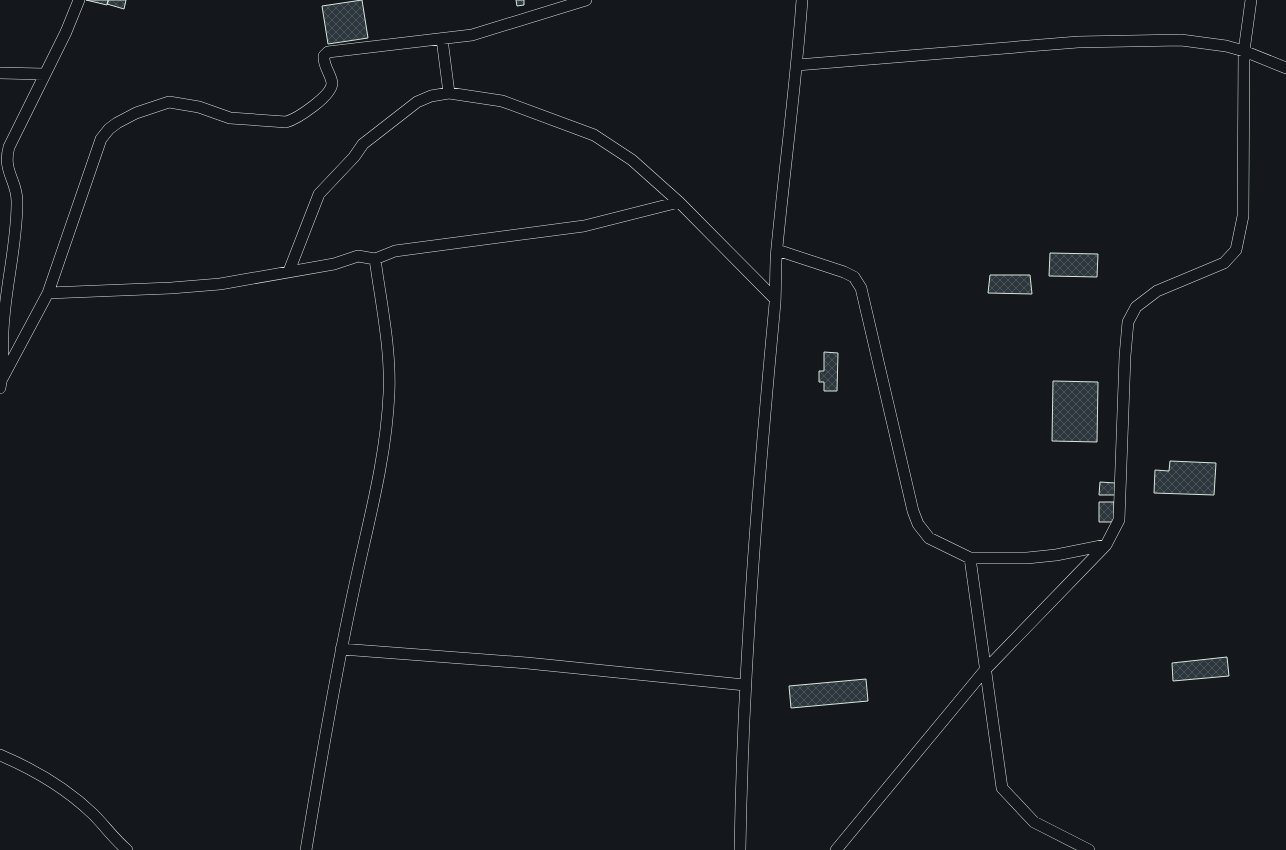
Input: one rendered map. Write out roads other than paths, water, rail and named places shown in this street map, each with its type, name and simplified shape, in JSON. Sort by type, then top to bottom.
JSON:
[{"type":"street","points":[[1,384],[2,323],[14,244],[17,202],[16,190],[7,168],[6,156],[44,74],[66,32],[79,0]]},
{"type":"street","points":[[1,384],[48,293],[101,139],[108,129],[117,123],[136,113],[169,102],[199,107],[230,118],[278,123],[294,120],[313,106],[330,88],[331,80],[324,61],[324,56],[328,52],[472,35],[586,0]]},
{"type":"street","points":[[740,850],[745,685],[761,456],[775,299],[777,250],[797,65],[802,0]]},
{"type":"street","points":[[836,850],[985,670],[1106,545],[1119,520],[1125,356],[1128,322],[1136,306],[1157,292],[1224,263],[1236,250],[1243,216],[1244,51],[1250,0]]},
{"type":"street","points":[[442,39],[448,93]]},
{"type":"street","points":[[797,65],[1078,42],[1181,40],[1226,46],[1244,51],[1286,68]]},
{"type":"street","points":[[0,73],[44,74]]},
{"type":"street","points":[[289,271],[319,194],[354,157],[363,144],[417,102],[431,96],[448,93],[502,101],[594,135],[632,160],[679,202],[775,299]]},
{"type":"street","points":[[48,293],[220,284],[334,264],[358,256],[375,259],[395,251],[584,226],[679,202]]},
{"type":"street","points":[[777,250],[844,272],[854,277],[861,288],[913,511],[918,524],[928,538],[970,558],[1027,558],[1106,545]]},
{"type":"street","points":[[306,850],[341,649],[380,474],[387,429],[390,392],[389,364],[375,259]]},
{"type":"street","points":[[970,558],[1002,788],[1034,822],[1088,850]]},
{"type":"street","points":[[341,649],[527,663],[745,685]]},
{"type":"street","points":[[0,754],[22,765],[71,796],[92,813],[127,850]]}]
